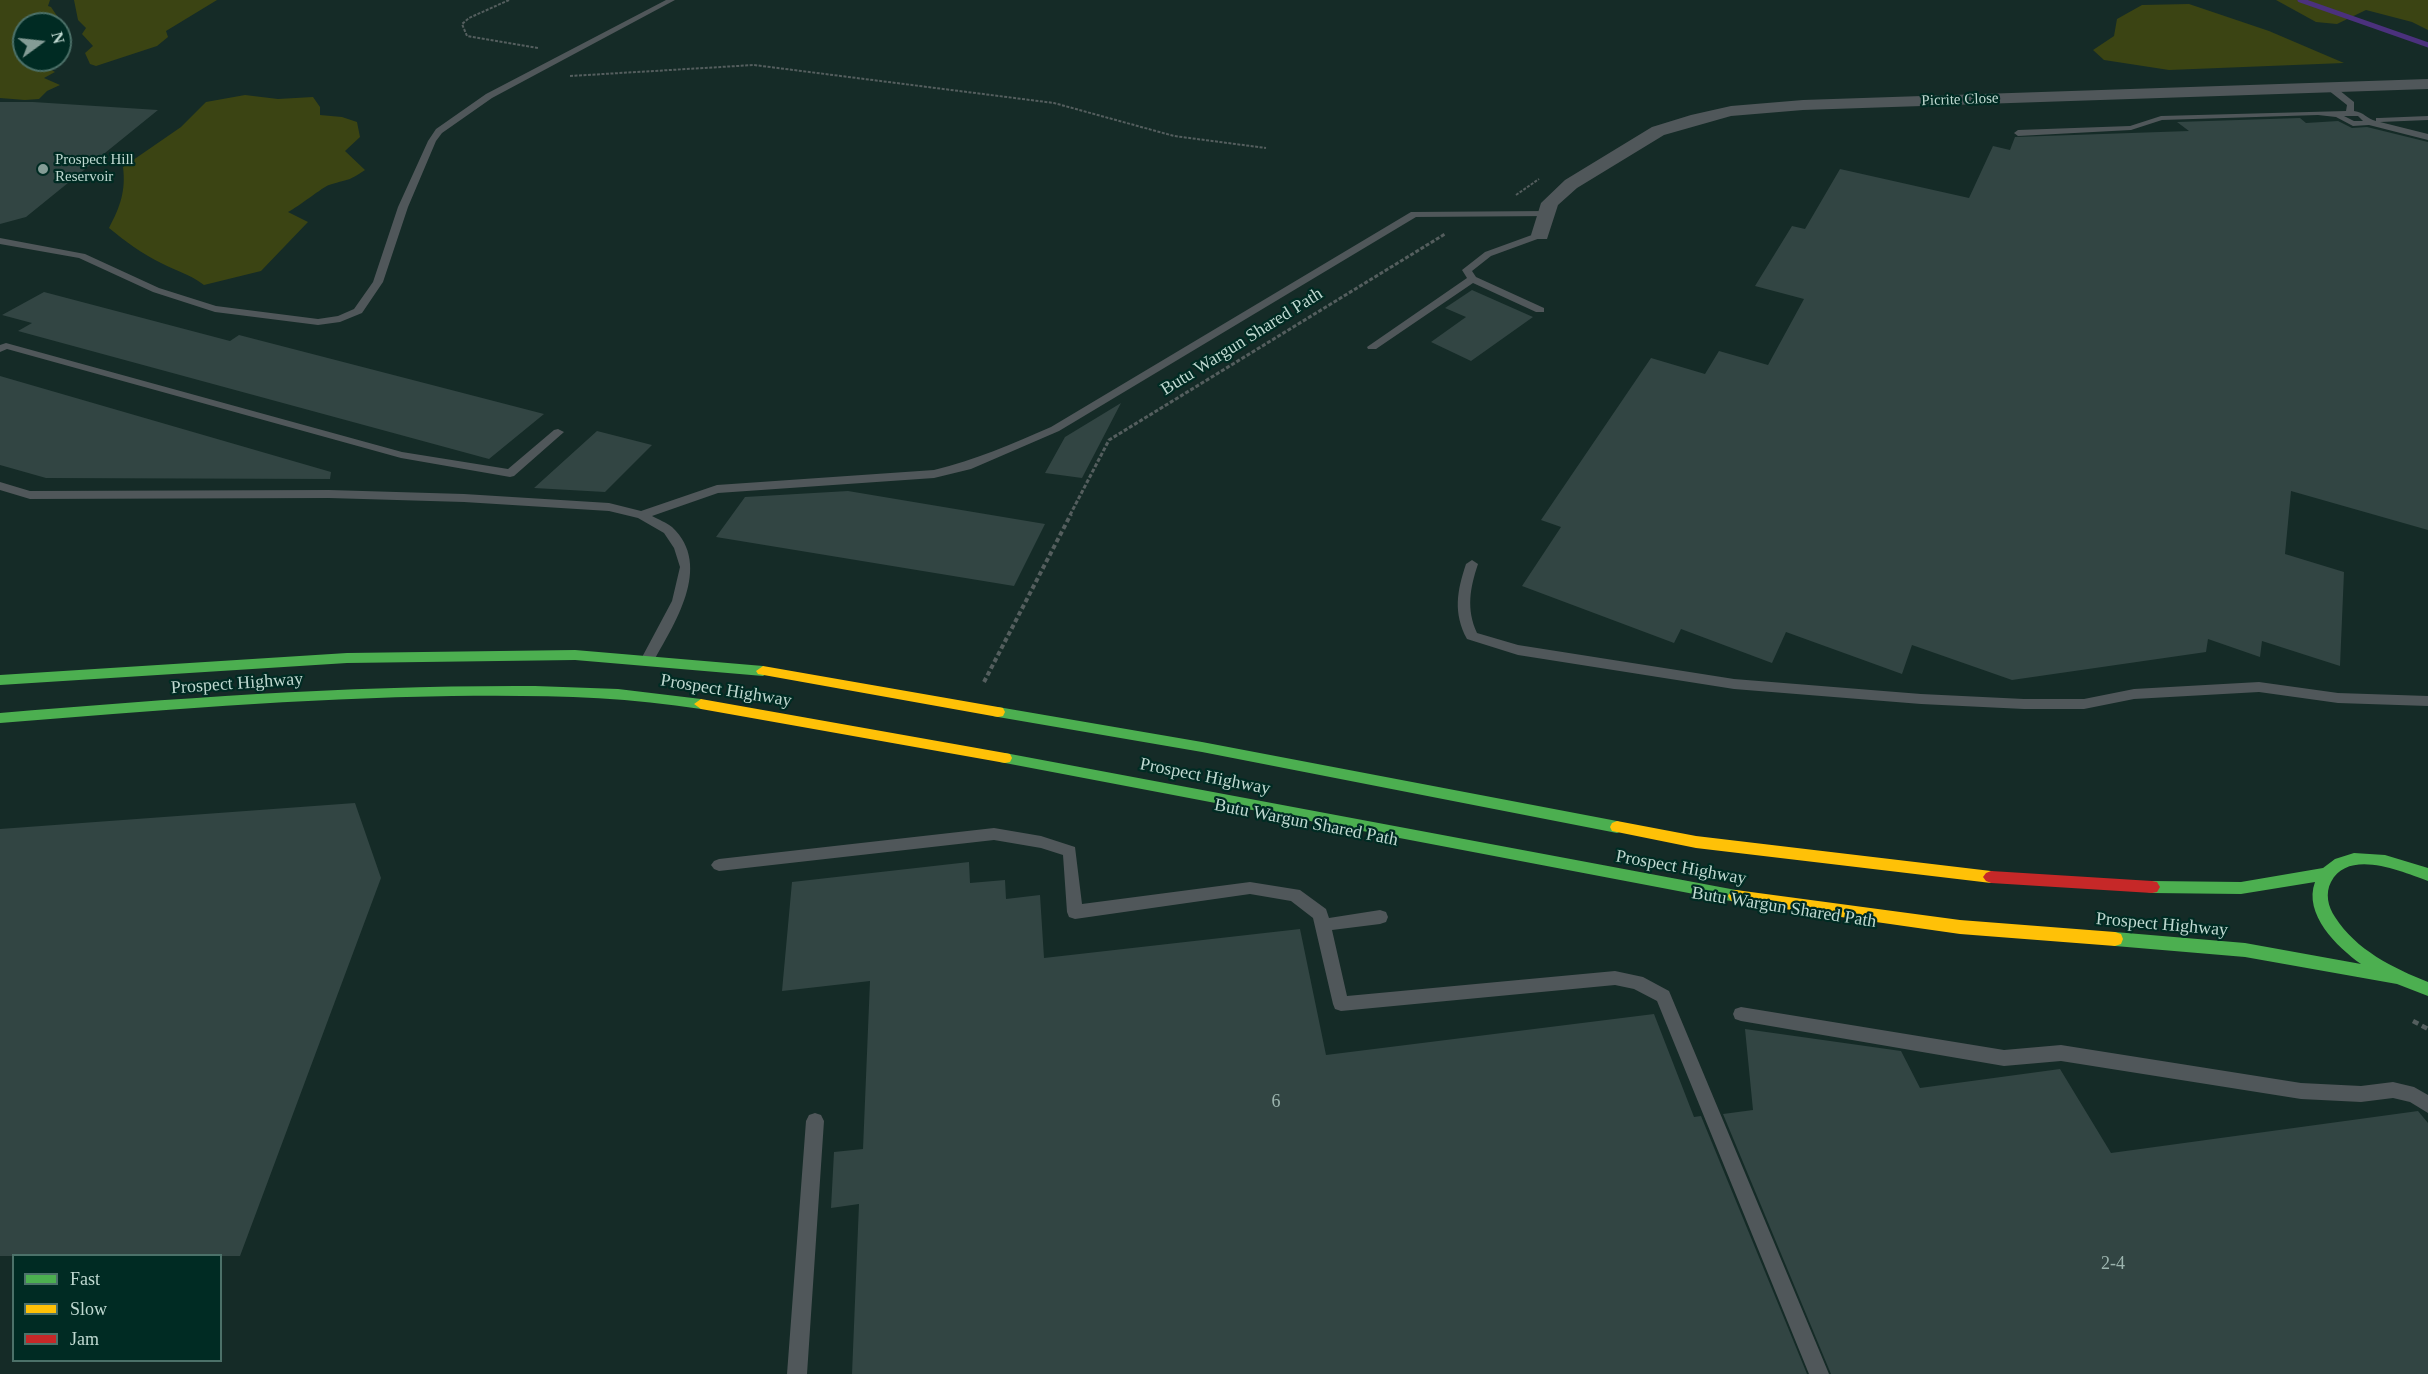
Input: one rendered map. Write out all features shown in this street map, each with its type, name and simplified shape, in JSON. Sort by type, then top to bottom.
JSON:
[{"type":"main road","name":"Prospect Highway","points":[[0,680],[347,658],[576,655],[647,660],[765,671],[1202,747],[1676,838],[1816,858],[1958,874],[2179,889],[2241,888],[2325,874],[2337,865],[2354,859],[2375,859],[2411,869]]},
{"type":"main road","name":"Prospect Highway","points":[[0,718],[393,691],[629,695],[687,701],[1142,783],[1707,892],[1960,927],[2245,950],[2414,993]]},
{"type":"main road","points":[[2411,869],[2428,870]]},
{"type":"main road","points":[[2411,869],[2428,875]]},
{"type":"main road","points":[[2325,874],[2320,888],[2323,907],[2334,928],[2354,949],[2414,993]]},
{"type":"street","name":"Picrite Close","points":[[1540,235],[1550,203],[1571,183],[1658,131],[1697,118],[1731,111],[1803,105],[2428,84]]},
{"type":"lane","points":[[0,241],[82,256],[156,290],[215,309],[318,322],[340,319],[357,311],[378,282],[403,207],[432,141],[439,131],[489,96],[671,0]]},
{"type":"lane","points":[[2331,88],[2350,105],[2350,112]]},
{"type":"lane","points":[[2018,133],[2131,128],[2161,118],[2318,113],[2338,115],[2350,112],[2368,121],[2428,137]]},
{"type":"lane","points":[[2338,115],[2351,123],[2428,118]]},
{"type":"lane","points":[[642,515],[717,489],[934,474],[967,466],[1055,429],[1414,214],[1546,214]]},
{"type":"lane","points":[[1540,235],[1488,254],[1467,270],[1472,279],[1540,310]]},
{"type":"lane","points":[[1372,347],[1472,279]]},
{"type":"lane","points":[[0,350],[6,346],[401,455],[510,473],[558,432]]},
{"type":"lane","points":[[0,486],[30,495],[329,494],[465,498],[609,507],[642,515],[668,530],[680,547],[686,567],[678,601],[647,660]]},
{"type":"lane","points":[[1472,564],[1464,588],[1462,616],[1472,636],[1518,650],[1734,684],[2024,704],[2084,704],[2146,693],[2259,687],[2338,698],[2428,701]]},
{"type":"lane","points":[[719,865],[994,834],[1041,842],[1070,851],[1075,912],[1250,888],[1295,894],[1320,914],[1341,1004],[1615,978],[1637,982],[1663,996],[1819,1374]]},
{"type":"lane","points":[[1323,925],[1380,917]]},
{"type":"lane","points":[[1741,1014],[2004,1058],[2061,1053],[2301,1091],[2361,1094],[2393,1090],[2414,1095],[2428,1105]]},
{"type":"lane","points":[[797,1374],[815,1121]]},
{"type":"path","points":[[509,0],[462,24],[467,36],[567,55]]},
{"type":"path","points":[[534,73],[559,77],[754,65],[1054,103],[1174,136],[1266,148]]},
{"type":"path","name":"Butu Wargun Shared Path","points":[[993,689],[981,687],[1109,440],[1444,234],[1456,234]]},
{"type":"path","points":[[2414,993],[2428,1029]]},
{"type":"green space","points":[[0,0],[50,0],[48,6],[54,12],[12,12],[12,72],[55,72],[44,78],[60,85],[47,91],[39,99],[0,98]]},
{"type":"green space","points":[[74,0],[217,0],[166,31],[168,37],[157,46],[96,66],[90,64],[85,53],[93,46],[82,34],[86,28],[78,20]]},
{"type":"green space","points":[[2276,0],[2428,0],[2428,30],[2412,22],[2366,10],[2337,24],[2316,22]]},
{"type":"green space","points":[[2189,4],[2269,31],[2344,63],[2169,70],[2104,60],[2093,50],[2114,36],[2117,19],[2142,5]]},
{"type":"green space","points":[[245,95],[278,99],[313,97],[320,107],[320,115],[342,117],[357,122],[360,137],[345,151],[365,170],[351,178],[329,185],[288,212],[308,222],[261,271],[204,285],[147,255],[109,228],[121,199],[124,184],[123,167],[181,127],[206,102]]},
{"type":"building","name":"Prospect Hill Reservoir","points":[[0,102],[158,110],[26,217],[0,224]]},
{"type":"building","points":[[2300,118],[2306,123],[2338,121],[2352,128],[2367,127],[2428,142],[2428,530],[2291,491],[2285,554],[2344,572],[2340,666],[2262,641],[2260,657],[2208,639],[2206,652],[2012,680],[1912,645],[1902,674],[1786,632],[1772,663],[1681,629],[1674,643],[1522,586],[1561,527],[1541,520],[1651,358],[1705,374],[1719,351],[1768,365],[1804,299],[1755,286],[1792,226],[1805,229],[1840,169],[1969,198],[1993,146],[2010,150],[2015,137],[2189,131],[2177,122]]},
{"type":"building","points":[[1472,290],[1533,317],[1471,361],[1431,342],[1466,317],[1445,308]]},
{"type":"building","points":[[44,292],[230,341],[239,335],[544,414],[489,459],[18,331],[32,323],[2,315]]},
{"type":"building","points":[[0,376],[331,472],[330,479],[46,478],[0,465]]},
{"type":"building","points":[[1121,403],[1082,478],[1045,473],[1065,437]]},
{"type":"building","points":[[597,431],[652,445],[605,492],[534,488]]},
{"type":"building","points":[[848,491],[1045,524],[1014,586],[716,537],[745,497]]},
{"type":"building","points":[[355,803],[381,878],[240,1256],[222,1256],[222,1254],[12,1254],[12,1256],[0,1256],[0,829]]},
{"type":"building","points":[[969,862],[970,883],[1005,880],[1006,899],[1040,895],[1044,958],[1300,929],[1326,1055],[1654,1014],[1694,1117],[1701,1116],[1807,1374],[852,1374],[859,1204],[831,1208],[834,1152],[863,1149],[870,981],[782,991],[792,882]]},
{"type":"building","points":[[1745,1029],[1901,1051],[1920,1088],[2060,1069],[2111,1153],[2418,1111],[2428,1123],[2428,1374],[1831,1374],[1723,1114],[1753,1110]]},
{"type":"waterway","points":[[2300,0],[2428,45]]},
{"type":"traffic: fast","points":[[0,680],[347,658],[575,655],[763,671]]},
{"type":"traffic: fast","points":[[0,718],[360,693],[507,691],[590,693],[646,696],[701,704]]},
{"type":"traffic: fast","points":[[998,712],[1202,747],[1617,827]]},
{"type":"traffic: fast","points":[[1005,758],[1736,896]]},
{"type":"traffic: fast","points":[[2428,875],[2385,861],[2354,859],[2340,863],[2329,871],[2320,894],[2327,919],[2339,935],[2361,955],[2387,971],[2428,989]]},
{"type":"traffic: fast","points":[[2152,887],[2241,888],[2325,874]]},
{"type":"traffic: fast","points":[[2115,939],[2245,950],[2397,977]]},
{"type":"traffic: slow","points":[[763,671],[998,712]]},
{"type":"traffic: slow","points":[[701,704],[1005,758]]},
{"type":"traffic: slow","points":[[1617,827],[1696,842],[1991,877]]},
{"type":"traffic: slow","points":[[1736,896],[1960,927],[2115,939]]},
{"type":"traffic: jam","points":[[1991,877],[2152,887]]},
{"type":"place","name":"Prospect Hill Reservoir","points":[[43,169]]}]
